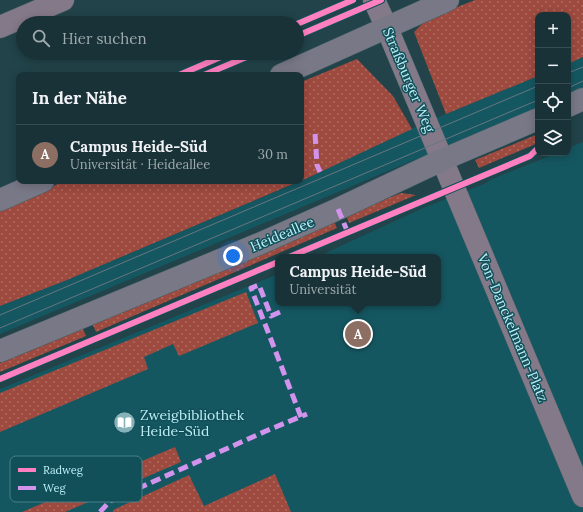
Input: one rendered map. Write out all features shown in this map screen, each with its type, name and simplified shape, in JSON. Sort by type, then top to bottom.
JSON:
[{"type":"main road","points":[[288,72],[448,0]]},
{"type":"main road","points":[[571,105],[583,99]]},
{"type":"main road","name":"Heideallee","points":[[0,351],[338,210],[442,160],[536,120]]},
{"type":"main road","points":[[0,200],[36,184]]},
{"type":"street","points":[[24,16],[63,0]]},
{"type":"street","name":"Straßburger Weg","points":[[374,0],[442,160]]},
{"type":"street","points":[[0,26],[16,19]]},
{"type":"street","name":"Von-Danckelmann-Platz","points":[[442,160],[583,496]]},
{"type":"shaded area","points":[[475,0],[583,0],[583,57],[571,63],[571,12],[535,12],[535,77],[446,114],[414,32],[427,19]]},
{"type":"shaded area","points":[[583,57],[583,89],[571,94],[571,84],[571,63]]},
{"type":"shaded area","points":[[357,59],[393,96],[412,129],[304,180],[304,81]]},
{"type":"shaded area","points":[[535,77],[535,109],[0,334],[0,306],[67,280],[294,184],[304,184],[304,180],[426,122]]},
{"type":"shaded area","points":[[535,135],[535,144],[479,168],[475,160]]},
{"type":"shaded area","points":[[583,142],[583,512],[0,512],[0,389],[275,275],[275,306],[441,306],[441,254],[323,254],[423,208],[484,184],[492,179],[550,156],[571,156],[571,147]]},
{"type":"shaded area","points":[[58,184],[293,184],[67,280],[0,306],[0,208]]},
{"type":"shaded area","points":[[401,193],[416,195],[349,223],[346,215]]},
{"type":"shaded area","points":[[334,221],[337,228],[96,332],[92,323]]},
{"type":"shaded area","points":[[246,292],[258,323],[179,356],[173,344],[144,357],[148,369],[0,432],[0,393]]},
{"type":"shaded area","points":[[82,327],[86,336],[0,372],[0,363]]},
{"type":"shaded area","points":[[175,447],[181,462],[142,479],[142,461]]},
{"type":"shaded area","points":[[275,474],[291,512],[113,512],[113,510],[130,502],[142,502],[142,497],[189,475],[204,506]]},
{"type":"shaded area","points":[[46,502],[88,502],[65,512],[22,512]]},
{"type":"tram line","points":[[571,72],[583,67]]},
{"type":"tram line","points":[[571,87],[583,81]]},
{"type":"tram line","points":[[0,315],[535,87]]},
{"type":"tram line","points":[[0,328],[535,101]]},
{"type":"marked path","points":[[315,134],[317,165],[320,172]]},
{"type":"marked path","points":[[338,209],[348,233]]},
{"type":"marked path","points":[[280,312],[271,316],[259,285],[251,288],[301,417]]},
{"type":"marked path","points":[[142,487],[307,414]]},
{"type":"marked path","points":[[100,512],[109,502]]},
{"type":"cycle path","points":[[304,21],[353,0]]},
{"type":"cycle path","points":[[304,33],[381,0]]},
{"type":"cycle path","points":[[186,72],[214,60]]},
{"type":"cycle path","points":[[211,72],[239,60]]},
{"type":"cycle path","points":[[296,254],[530,156],[535,151]]},
{"type":"cycle path","points":[[0,379],[275,263]]},
{"type":"place","name":"Campus Heide-Süd","points":[[358,334]]},
{"type":"place","name":"Zweigbibliothek Heide-Süd","points":[[125,423]]}]
